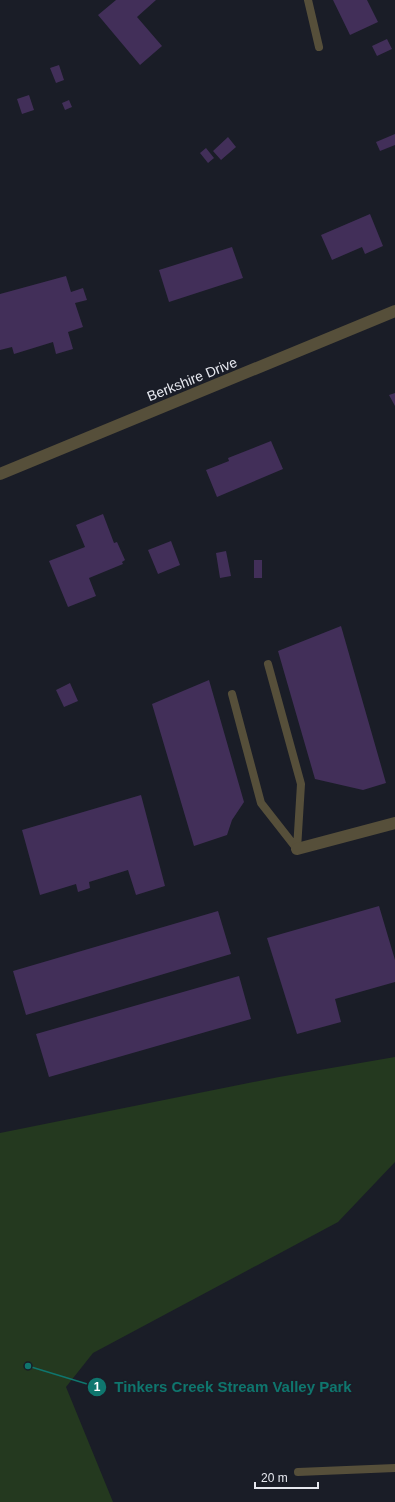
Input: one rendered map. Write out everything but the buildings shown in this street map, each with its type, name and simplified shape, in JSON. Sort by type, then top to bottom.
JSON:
[{"type":"street","name":"Berkshire Drive","points":[[0,474],[395,311]]},
{"type":"street","points":[[297,849],[395,823]]},
{"type":"lane","points":[[308,0],[319,47]]},
{"type":"lane","points":[[268,664],[302,784],[297,849]]},
{"type":"lane","points":[[232,694],[261,803],[297,849]]},
{"type":"lane","points":[[298,1472],[395,1468]]},
{"type":"green space","points":[[395,1057],[395,1162],[338,1222],[93,1353],[66,1387],[113,1502],[0,1502],[0,1133],[279,1077]]},
{"type":"place","name":"Tinkers Creek Stream Valley Park","points":[[28,1366]]}]
